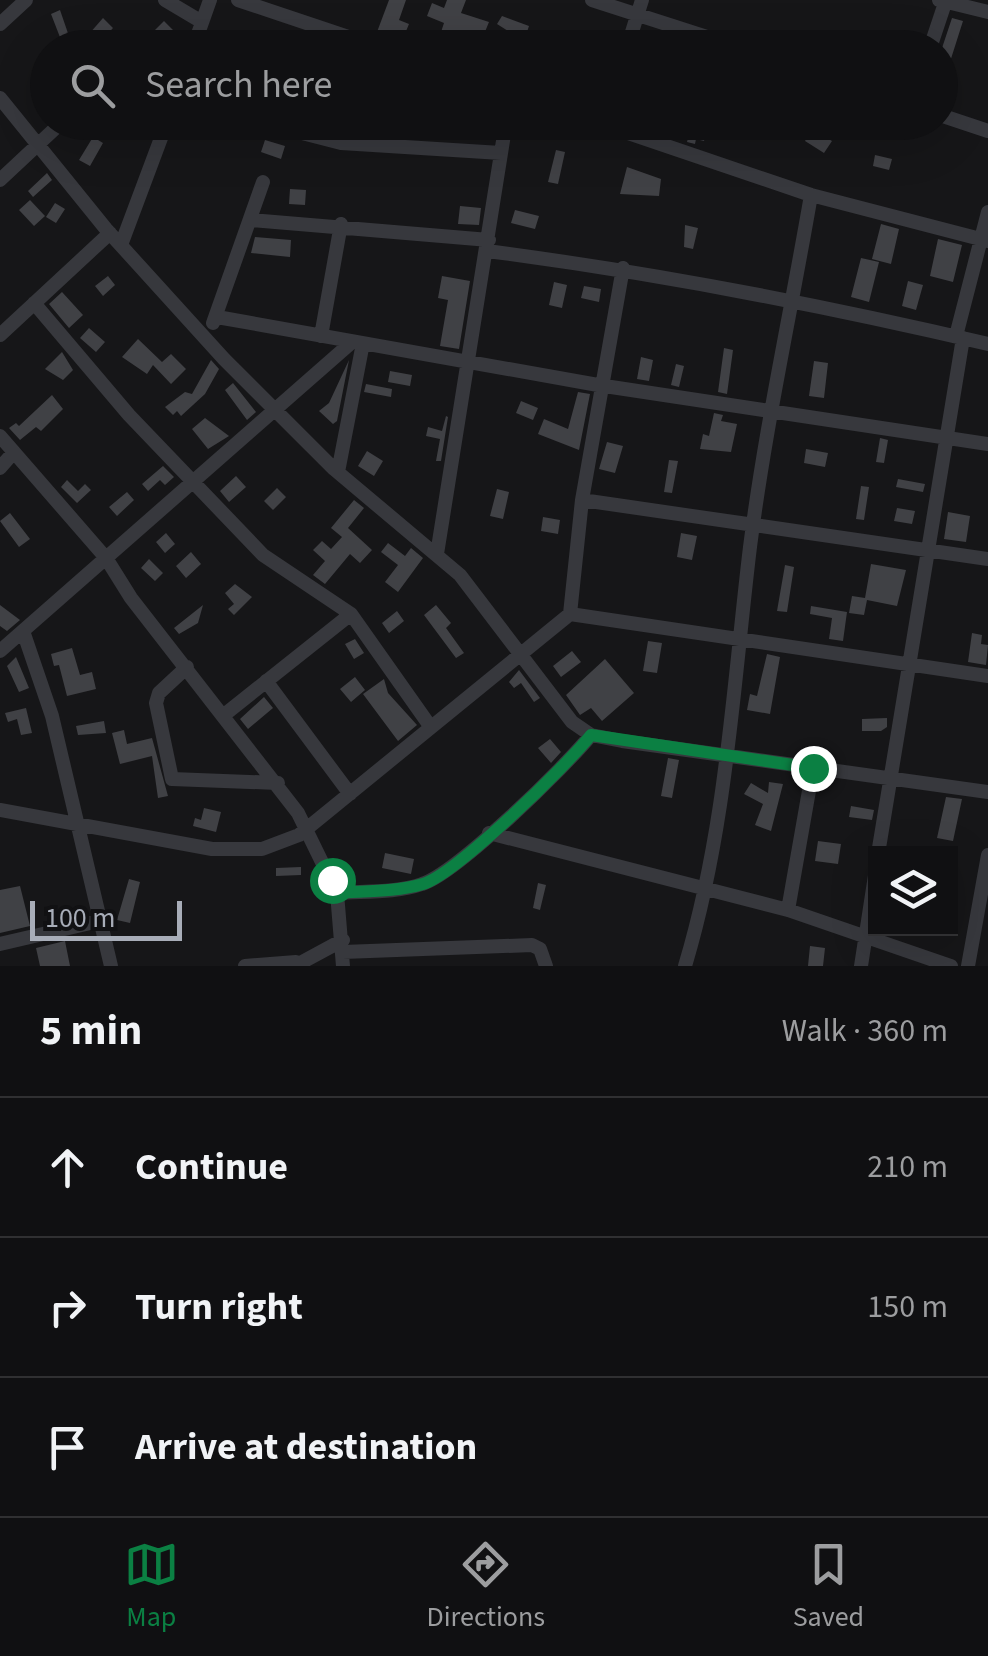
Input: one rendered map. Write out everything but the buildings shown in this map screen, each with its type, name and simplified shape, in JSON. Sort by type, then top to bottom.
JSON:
[{"type":"street","points":[[0,24],[26,0]]},
{"type":"street","points":[[165,0],[202,22]]},
{"type":"street","points":[[199,30],[210,0]]},
{"type":"street","points":[[238,0],[328,30]]},
{"type":"street","points":[[592,0],[640,7],[697,30]]},
{"type":"street","points":[[935,30],[944,1],[988,12]]},
{"type":"street","points":[[0,98],[30,131]]},
{"type":"street","points":[[958,121],[988,131]]},
{"type":"street","points":[[122,245],[160,140]]},
{"type":"street","points":[[323,140],[502,153]]},
{"type":"street","points":[[437,554],[504,140]]},
{"type":"street","points":[[651,140],[811,195],[984,240]]},
{"type":"street","points":[[0,180],[40,142],[110,233],[275,410],[338,472],[460,575],[572,722],[591,735],[988,792]]},
{"type":"street","points":[[206,337],[263,182]]},
{"type":"street","points":[[685,966],[708,888],[743,641],[754,524],[811,195]]},
{"type":"street","points":[[879,846],[960,337],[988,212]]},
{"type":"street","points":[[250,220],[341,224],[488,245],[793,299],[988,344]]},
{"type":"street","points":[[320,336],[341,224]]},
{"type":"street","points":[[0,336],[110,233]]},
{"type":"street","points":[[0,810],[224,849],[276,845],[306,828],[350,794],[570,614],[582,500],[622,268]]},
{"type":"street","points":[[34,303],[130,415],[264,555],[351,614],[430,726]]},
{"type":"street","points":[[216,318],[602,386],[988,444]]},
{"type":"street","points":[[0,652],[275,410],[358,343]]},
{"type":"street","points":[[338,472],[358,343]]},
{"type":"street","points":[[0,436],[106,558],[131,598],[278,783],[306,828],[337,893],[343,953]]},
{"type":"street","points":[[0,468],[14,452]]},
{"type":"street","points":[[582,500],[988,558]]},
{"type":"street","points":[[224,715],[351,614]]},
{"type":"street","points":[[570,614],[988,676]]},
{"type":"street","points":[[23,631],[52,716],[110,966]]},
{"type":"street","points":[[187,666],[159,693],[156,704],[172,778],[278,783]]},
{"type":"street","points":[[266,681],[350,794]]},
{"type":"street","points":[[337,893],[420,885],[436,878],[570,762],[591,735]]},
{"type":"street","points":[[788,910],[813,768]]},
{"type":"street","points":[[489,833],[788,910],[952,966]]},
{"type":"street","points":[[968,966],[988,855]]},
{"type":"street","points":[[860,966],[868,915]]},
{"type":"street","points":[[0,944],[99,920]]},
{"type":"street","points":[[245,966],[296,964],[343,953],[532,945],[540,949],[546,966]]},
{"type":"route","points":[[332,880],[337,893],[401,888],[436,878],[570,762],[591,735],[813,768]]}]
